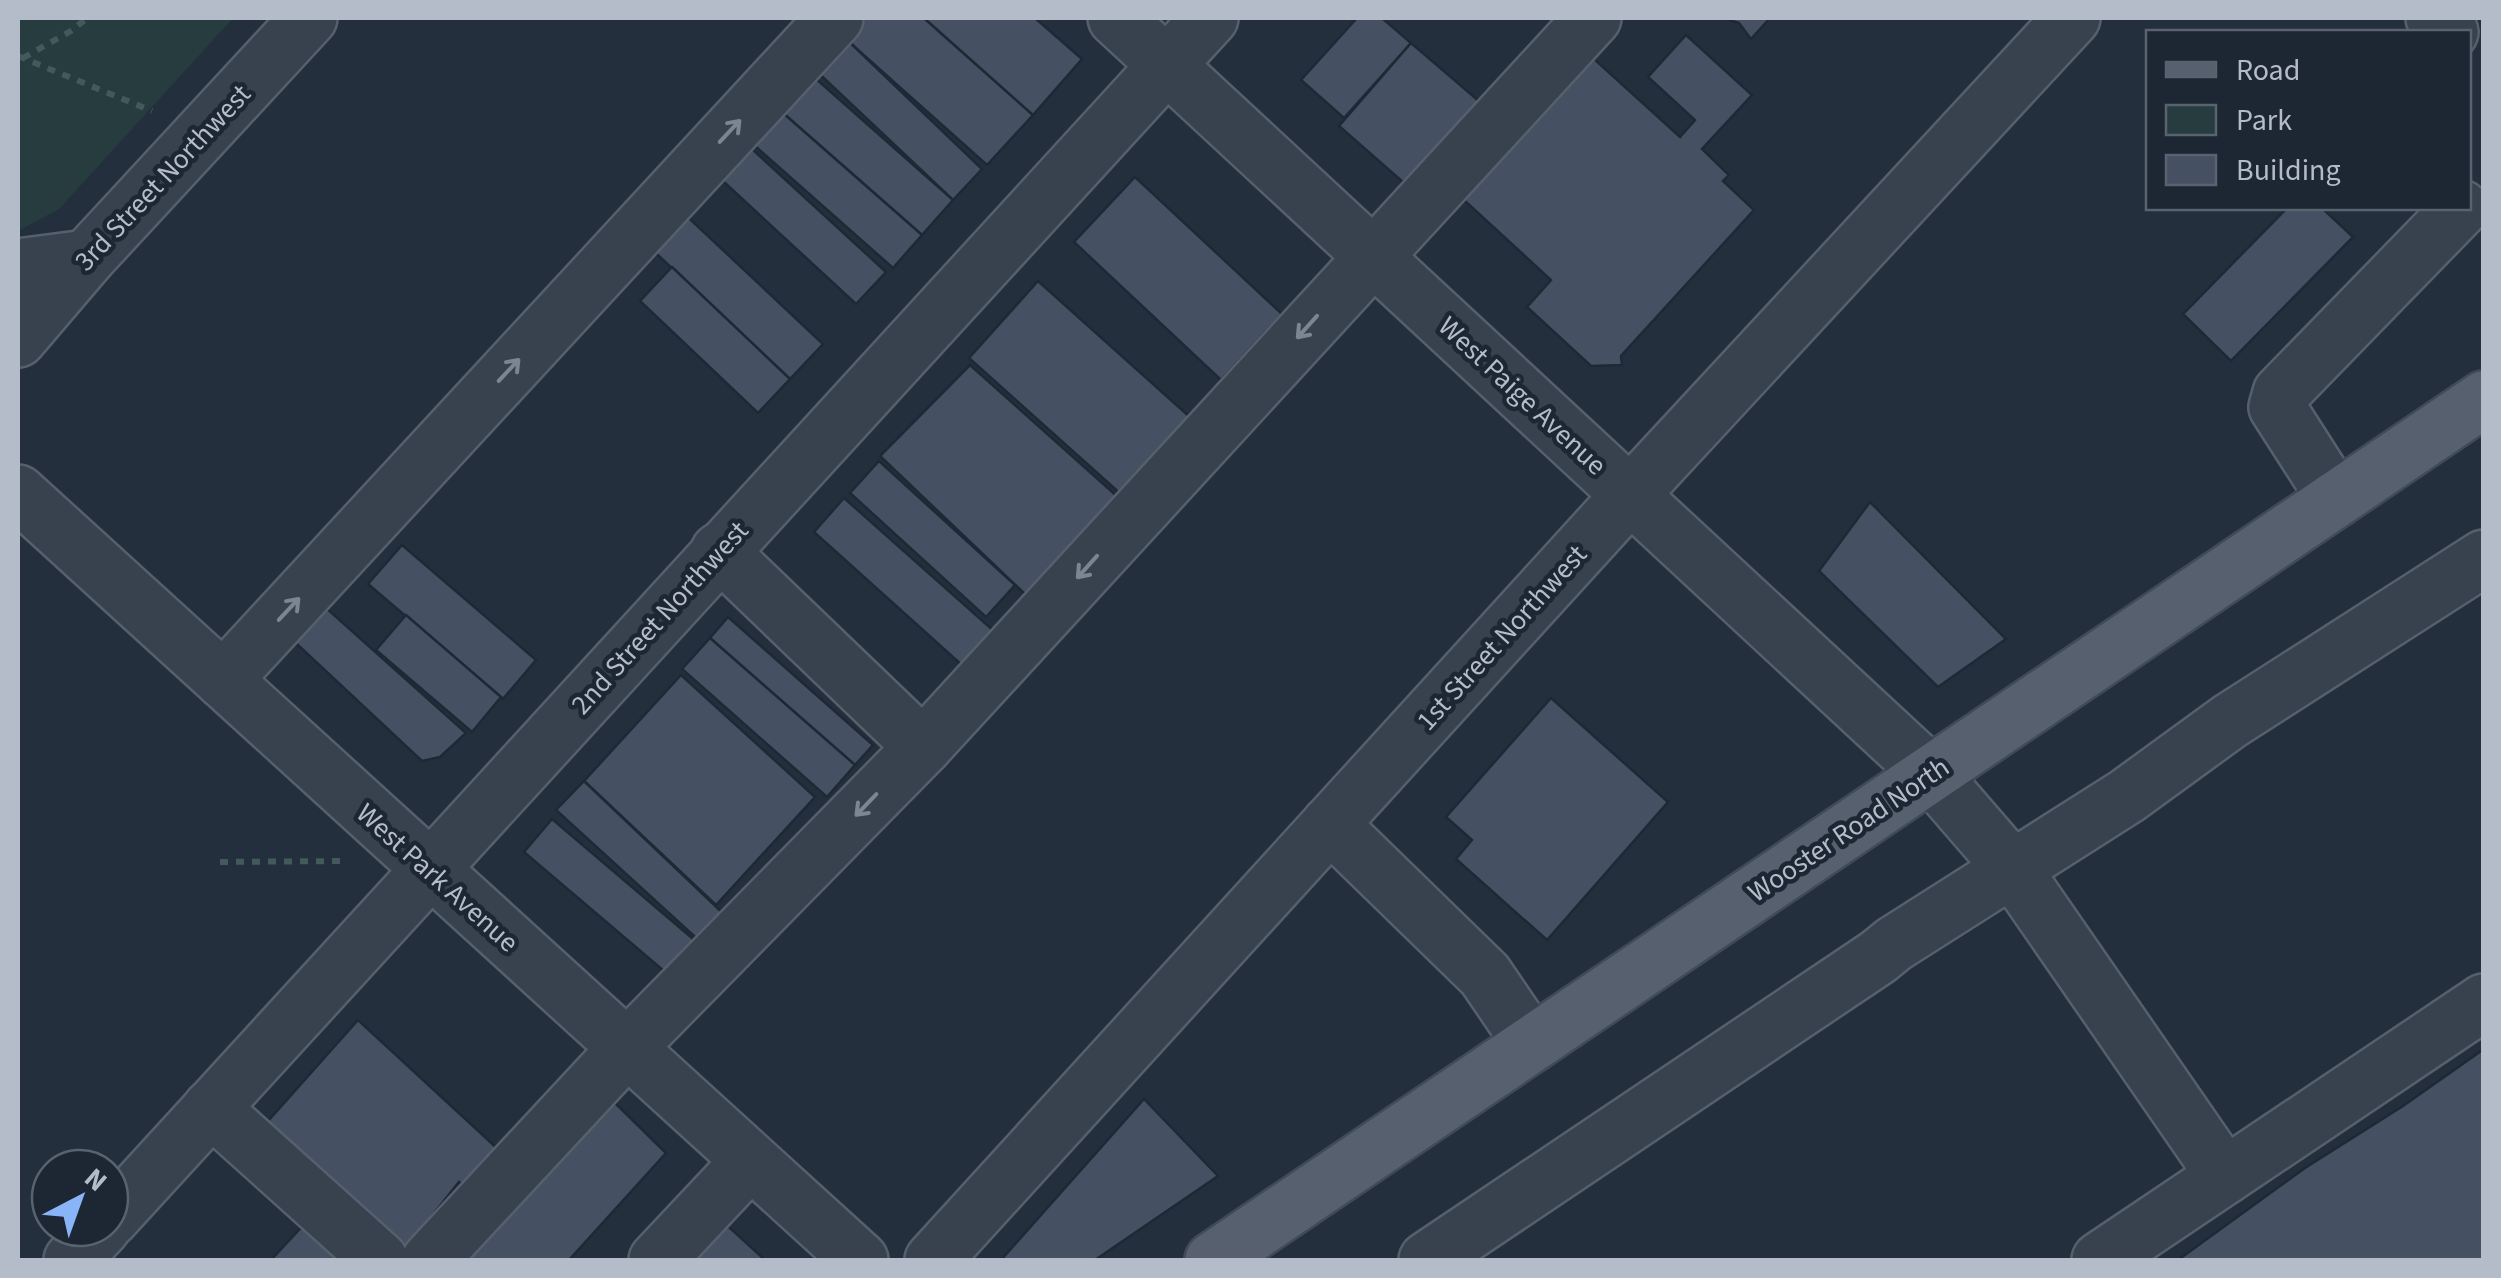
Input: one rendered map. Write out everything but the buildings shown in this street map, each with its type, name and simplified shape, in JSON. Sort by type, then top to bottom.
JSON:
[{"type":"main road","name":"Wooster Road North","points":[[1213,1260],[2484,399]]},
{"type":"street","name":"3rd Street Northwest","points":[[18,339],[87,258],[309,18]]},
{"type":"street","points":[[222,680],[834,18]]},
{"type":"street","name":"West Paige Avenue","points":[[1116,18],[1930,773],[2012,868],[2225,1176]]},
{"type":"street","name":"2nd Street Northwest","points":[[130,1197],[1210,18]]},
{"type":"street","points":[[430,1260],[627,1048],[923,747],[1593,18]]},
{"type":"street","name":"1st Street Northwest","points":[[933,1260],[1631,494],[2072,18]]},
{"type":"street","points":[[2336,499],[2276,407],[2281,393],[2459,210]]},
{"type":"street","points":[[18,267],[87,258]]},
{"type":"street","name":"West Park Avenue","points":[[18,493],[222,680],[417,884],[627,1048],[860,1260]]},
{"type":"street","points":[[719,552],[923,747]]},
{"type":"street","points":[[1427,1260],[1894,944],[2127,796],[2230,720],[2484,558]]},
{"type":"street","points":[[1330,824],[1485,975],[1532,1044]]},
{"type":"street","points":[[2100,1260],[2484,1002]]},
{"type":"street","points":[[211,1108],[380,1260]]},
{"type":"street","points":[[657,1260],[750,1161]]},
{"type":"path","points":[[20,57],[70,32],[87,18]]},
{"type":"path","points":[[20,57],[152,111]]},
{"type":"path","points":[[220,862],[362,861],[417,884]]},
{"type":"green space","points":[[18,18],[233,18],[59,209],[18,231]]}]
